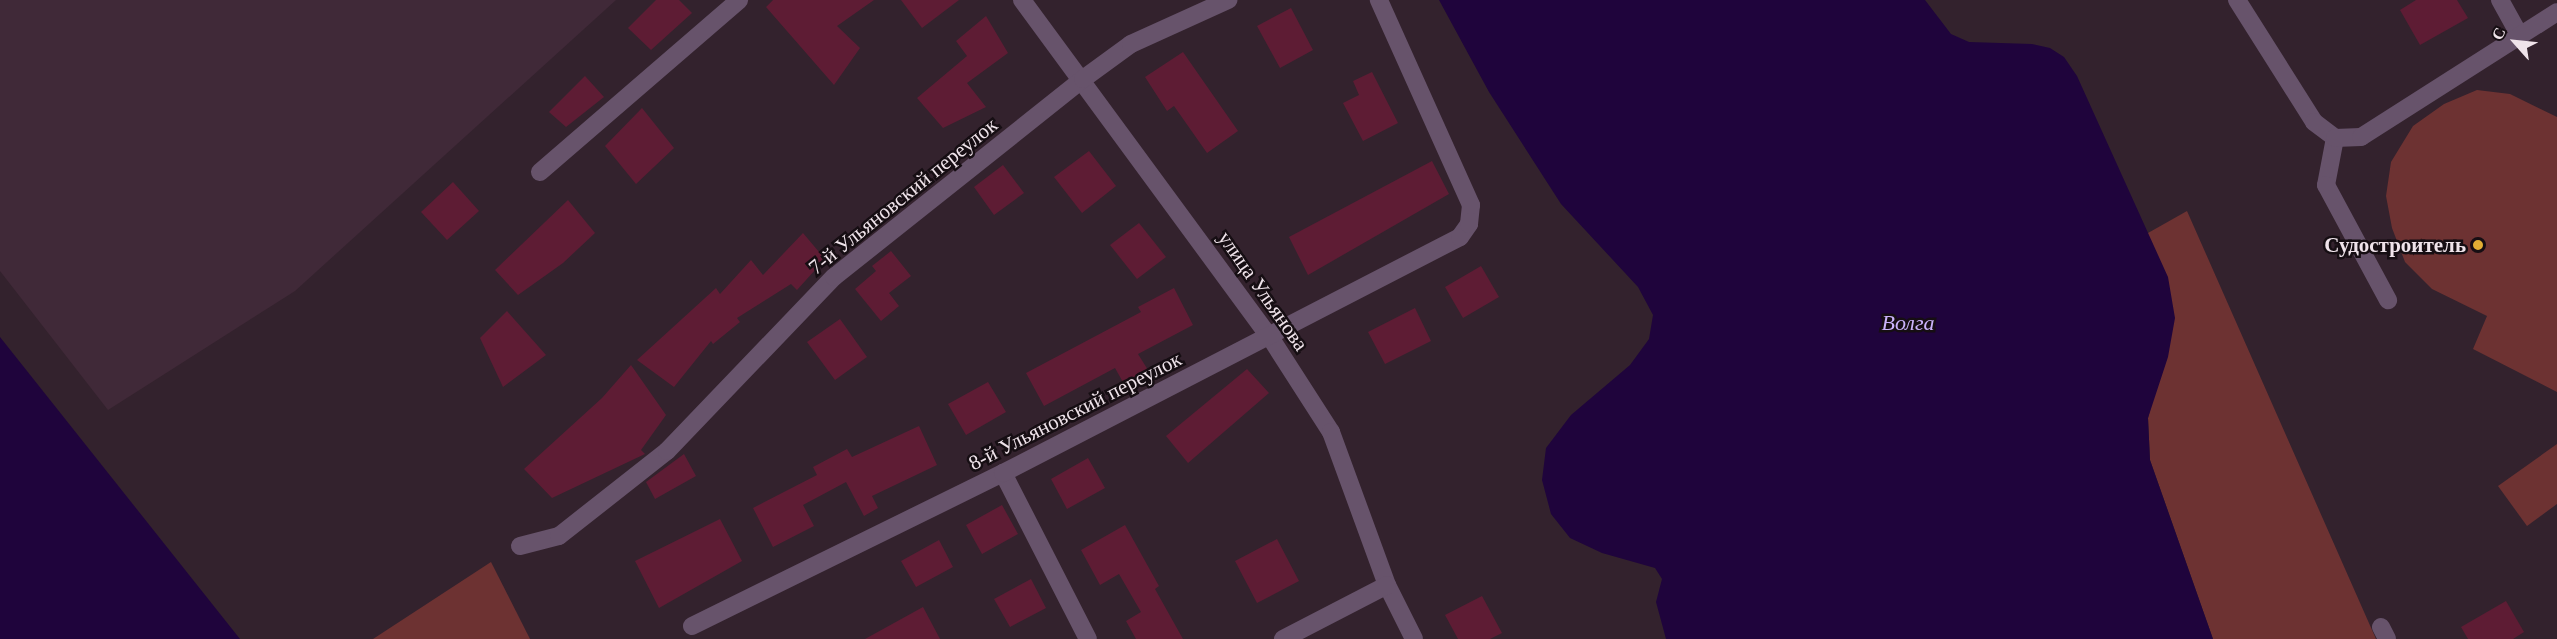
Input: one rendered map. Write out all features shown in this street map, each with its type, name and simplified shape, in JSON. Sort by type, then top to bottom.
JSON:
[{"type":"street","points":[[540,172],[739,0]]},
{"type":"street","name":"улица Ульянова","points":[[1022,0],[1083,79],[1270,337],[1331,432],[1387,585],[1414,639]]},
{"type":"street","name":"7-й Ульяновский переулок","points":[[520,546],[559,536],[667,451],[834,277],[1083,79],[1131,44],[1228,0]]},
{"type":"street","name":"8-й Ульяновский переулок","points":[[692,626],[1003,473],[1460,237],[1469,224],[1472,205],[1379,0]]},
{"type":"street","points":[[2237,0],[2314,122],[2335,138],[2361,137],[2519,34],[2557,12]]},
{"type":"street","points":[[2500,0],[2519,34]]},
{"type":"street","points":[[2335,138],[2326,185],[2388,300]]},
{"type":"street","points":[[1003,473],[1088,639]]},
{"type":"street","points":[[1283,639],[1387,585]]},
{"type":"shaded area","points":[[0,0],[616,0],[295,291],[108,410],[0,271]]},
{"type":"shaded area","name":"Судостроитель","points":[[2477,90],[2510,94],[2557,117],[2557,392],[2473,349],[2487,316],[2432,289],[2405,262],[2392,228],[2386,196],[2391,162],[2413,126],[2444,104]]},
{"type":"shaded area","points":[[2187,211],[2376,639],[2213,639],[2150,460],[2148,418],[2155,390],[2148,233]]},
{"type":"shaded area","points":[[2557,444],[2557,504],[2527,526],[2498,486]]},
{"type":"shaded area","points":[[491,562],[530,639],[373,639]]},
{"type":"water","name":"Волга","points":[[1439,0],[1925,0],[1951,34],[1969,42],[2032,44],[2050,48],[2064,57],[2077,76],[2168,277],[2175,318],[2168,357],[2148,418],[2150,460],[2213,639],[1666,639],[1656,602],[1662,579],[1655,568],[1602,553],[1570,538],[1551,514],[1542,480],[1546,448],[1571,415],[1630,365],[1649,339],[1653,315],[1638,287],[1561,204],[1489,92]]},
{"type":"water","points":[[0,337],[240,639],[0,639]]},
{"type":"building","points":[[656,0],[679,0],[692,13],[651,50],[628,28]]},
{"type":"building","points":[[773,0],[874,0],[837,26],[860,48],[834,85],[766,7]]},
{"type":"building","points":[[901,0],[959,0],[922,28]]},
{"type":"building","points":[[2416,0],[2457,0],[2468,18],[2420,45],[2400,10]]},
{"type":"building","points":[[1291,8],[1313,50],[1280,68],[1257,26]]},
{"type":"building","points":[[986,16],[1008,53],[967,83],[986,107],[943,128],[917,98],[967,56],[956,41]]},
{"type":"building","points":[[1183,52],[1238,131],[1207,153],[1174,106],[1167,111],[1145,77]]},
{"type":"building","points":[[1372,72],[1398,123],[1363,141],[1343,103],[1359,95],[1353,81]]},
{"type":"building","points":[[585,76],[604,97],[566,127],[549,112]]},
{"type":"building","points":[[642,108],[674,148],[636,184],[605,146]]},
{"type":"building","points":[[1089,151],[1116,186],[1082,213],[1054,177]]},
{"type":"building","points":[[1432,161],[1449,194],[1308,275],[1289,237]]},
{"type":"building","points":[[1003,165],[1024,193],[994,215],[974,187]]},
{"type":"building","points":[[453,182],[479,211],[447,240],[421,212]]},
{"type":"building","points":[[568,200],[595,233],[563,263],[518,295],[495,270]]},
{"type":"building","points":[[1139,223],[1166,257],[1137,279],[1110,245]]},
{"type":"building","points":[[803,233],[825,259],[797,290],[791,284],[737,318],[740,322],[713,344],[711,341],[674,387],[637,360],[716,288],[720,294],[751,260],[763,275]]},
{"type":"building","points":[[891,251],[911,276],[889,293],[899,306],[881,321],[855,289],[876,271],[872,266]]},
{"type":"building","points":[[1481,266],[1499,297],[1463,318],[1445,287]]},
{"type":"building","points":[[1174,288],[1193,325],[1138,354],[1148,370],[1124,384],[1115,368],[1044,406],[1026,373],[1141,312],[1138,307]]},
{"type":"building","points":[[1415,308],[1431,341],[1385,364],[1368,332]]},
{"type":"building","points":[[507,311],[546,355],[503,387],[480,338]]},
{"type":"building","points":[[840,319],[867,357],[835,380],[807,342]]},
{"type":"building","points":[[631,365],[666,415],[641,450],[645,454],[552,498],[524,469],[602,398]]},
{"type":"building","points":[[1247,369],[1269,393],[1188,463],[1166,436]]},
{"type":"building","points":[[988,382],[1006,412],[966,435],[948,404]]},
{"type":"building","points":[[919,426],[937,465],[872,496],[878,508],[864,516],[846,482],[803,505],[814,526],[773,547],[753,508],[817,475],[813,467],[847,449],[852,457]]},
{"type":"building","points":[[684,454],[696,476],[655,499],[646,482]]},
{"type":"building","points":[[1088,458],[1105,488],[1067,509],[1051,479]]},
{"type":"building","points":[[1002,505],[1018,534],[982,554],[966,525]]},
{"type":"building","points":[[720,519],[742,561],[659,608],[635,561]]},
{"type":"building","points":[[1125,525],[1159,586],[1155,589],[1183,639],[1136,639],[1126,621],[1141,612],[1119,574],[1100,585],[1081,550]]},
{"type":"building","points":[[1277,539],[1299,581],[1257,603],[1235,561]]},
{"type":"building","points":[[939,540],[953,567],[916,587],[901,561]]},
{"type":"building","points":[[1031,579],[1046,608],[1010,627],[994,599]]},
{"type":"building","points":[[1482,596],[1502,633],[1490,639],[1458,639],[1445,615]]},
{"type":"building","points":[[2506,601],[2524,632],[2513,639],[2468,639],[2461,627]]},
{"type":"building","points":[[923,607],[940,639],[865,639]]},
{"type":"place","name":"Судостроитель","points":[[2478,245]]}]
